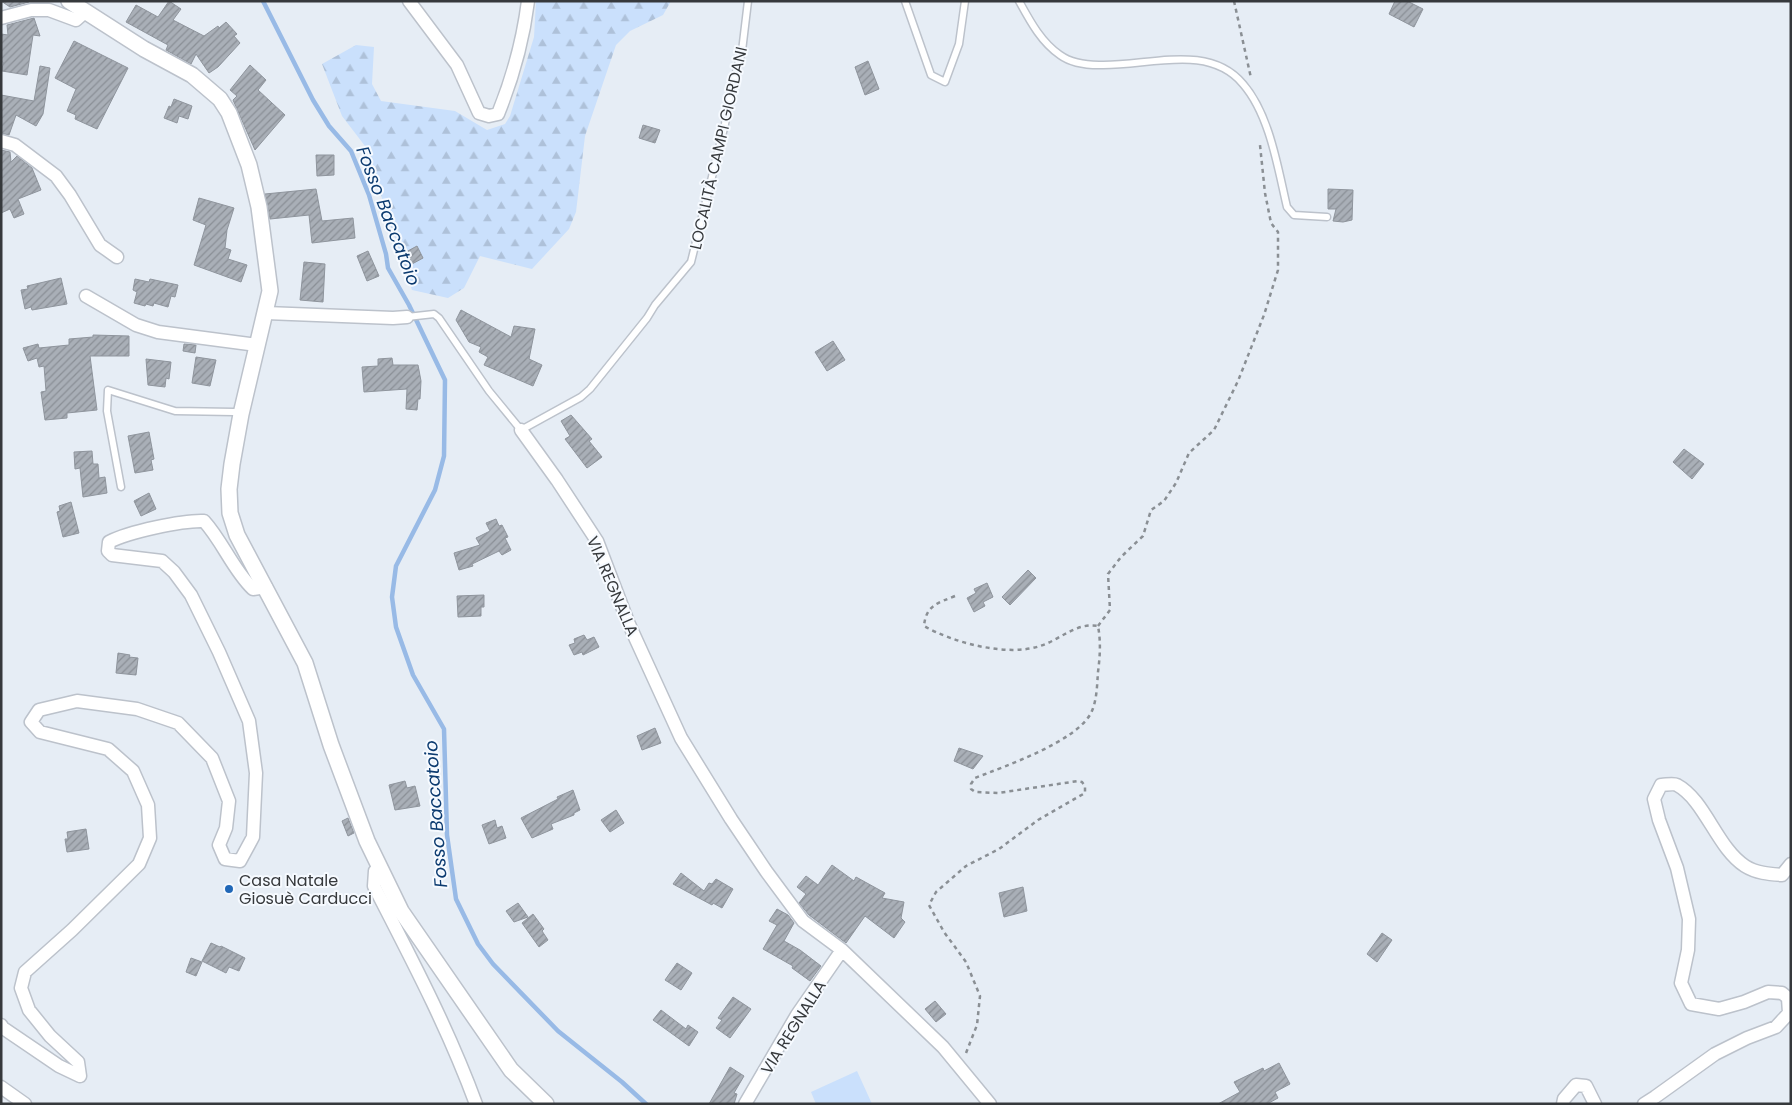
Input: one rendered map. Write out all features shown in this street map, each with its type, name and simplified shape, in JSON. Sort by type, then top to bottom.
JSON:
[{"type":"street","points":[[68,1],[144,49],[192,75],[220,99],[229,113],[249,165],[259,207],[270,291],[241,414],[232,464],[229,489],[230,513],[237,535],[305,663],[331,745],[367,841],[401,911],[511,1070],[546,1104]]},
{"type":"street","points":[[409,1],[457,65],[479,113],[489,116],[498,114],[512,79],[525,28],[528,1]]},
{"type":"street","points":[[1,18],[31,10],[40,10],[58,12],[71,20],[76,20],[85,12]]},
{"type":"street","points":[[1,141],[15,145],[56,176],[100,244],[117,257]]},
{"type":"street","points":[[86,296],[136,325],[158,332],[257,345]]},
{"type":"street","name":"VIA REGNALLA","points":[[266,313],[407,317]]},
{"type":"street","name":"VIA REGNALLA","points":[[521,430],[597,541],[628,622],[681,738],[766,871],[803,921],[842,950],[943,1047],[990,1104]]},
{"type":"street","points":[[1,1025],[59,1066],[80,1076],[78,1062],[50,1036],[28,1010],[20,988],[25,972],[72,930],[139,864],[150,838],[148,805],[133,771],[108,749],[40,732],[31,722],[39,710],[77,701],[137,709],[178,723],[212,758],[228,801],[226,828],[219,846],[225,859],[240,861],[253,837],[256,773],[249,721],[219,652],[190,595],[174,572],[162,561],[112,555],[108,551],[110,542],[127,535],[190,520],[204,521],[216,534],[244,580],[253,589],[266,588]]},
{"type":"street","points":[[1644,1104],[1656,1098],[1715,1054],[1776,1027],[1789,1013],[1788,998],[1782,993],[1768,992],[1744,1002],[1719,1009],[1690,1004],[1681,983],[1688,950],[1689,919],[1677,868],[1658,820],[1654,799],[1661,785],[1675,784],[1689,794],[1731,853],[1743,865],[1758,872],[1782,875],[1791,864]]},
{"type":"street","points":[[380,867],[375,871],[374,886],[429,992],[452,1042],[476,1104]]},
{"type":"street","name":"VIA REGNALLA","points":[[745,1104],[797,1015],[842,950]]},
{"type":"street","points":[[1563,1104],[1564,1099],[1576,1085],[1586,1086],[1595,1104]]},
{"type":"street","points":[[1,1087],[25,1104]]},
{"type":"lane","name":"LOCALITÀ CAMPI GIORDANI","points":[[521,430],[581,397],[590,389],[691,262],[725,124],[730,94],[742,51],[748,1]]},
{"type":"lane","points":[[905,1],[931,75],[945,82],[959,44],[965,1]]},
{"type":"lane","points":[[1019,1],[1032,24],[1048,46],[1062,57],[1083,65],[1117,66],[1185,58],[1218,64],[1234,74],[1245,85],[1265,121],[1287,208],[1294,215],[1327,217]]},
{"type":"lane","name":"VIA REGNALLA","points":[[407,317],[434,314],[439,318],[490,391],[521,430]]},
{"type":"lane","points":[[121,487],[107,411],[108,390],[175,411],[234,412],[241,414]]},
{"type":"path","points":[[1234,1],[1251,78]]},
{"type":"path","points":[[969,1078],[964,1056],[977,1025],[980,996],[966,962],[944,932],[929,905],[936,892],[966,866],[999,849],[1038,820],[1085,793],[1086,788],[1084,784],[1078,781],[998,793],[977,793],[973,791],[971,784],[975,778],[1045,749],[1082,726],[1091,713],[1096,694],[1101,642],[1098,626],[1110,610],[1108,574],[1121,557],[1143,536],[1151,510],[1164,501],[1176,483],[1189,453],[1214,430],[1238,381],[1264,315],[1278,270],[1278,232],[1271,223],[1265,193],[1260,140]]},
{"type":"path","points":[[955,596],[931,608],[925,616],[924,626],[940,635],[992,649],[1014,651],[1041,646],[1084,626],[1098,626]]},
{"type":"green space","points":[[536,1],[671,1],[663,15],[630,31],[616,45],[585,136],[576,212],[569,229],[532,269],[480,256],[464,288],[448,298],[412,290],[365,146],[342,116],[322,64],[356,45],[374,47],[372,84],[381,101],[455,111],[487,130],[505,124],[510,116],[534,37]]},
{"type":"green space","points":[[857,1071],[872,1104],[816,1104],[811,1092]]},
{"type":"building","points":[[1,1],[28,1],[29,2],[10,7]]},
{"type":"building","points":[[169,1],[181,9],[173,20],[204,36],[226,22],[237,34],[234,36],[240,43],[218,67],[209,73],[196,54],[191,64],[166,50],[168,45],[126,22],[136,5],[158,17]]},
{"type":"building","points":[[1395,1],[1407,1],[1423,9],[1414,27],[1389,14]]},
{"type":"building","points":[[34,18],[40,36],[33,35],[27,75],[2,71],[1,34],[8,35],[7,25]]},
{"type":"building","points":[[74,41],[128,68],[97,129],[75,119],[76,115],[67,111],[76,89],[55,78]]},
{"type":"building","points":[[868,61],[879,89],[865,95],[855,67]]},
{"type":"building","points":[[250,65],[266,80],[258,90],[285,115],[255,150],[233,100],[237,96],[230,90]]},
{"type":"building","points":[[40,66],[50,68],[43,114],[36,126],[16,115],[9,135],[1,133],[1,95],[34,101]]},
{"type":"building","points":[[174,99],[192,106],[188,119],[179,116],[177,123],[164,118]]},
{"type":"building","points":[[643,125],[660,130],[655,143],[639,138]]},
{"type":"building","points":[[1,150],[10,152],[11,162],[17,156],[32,168],[41,190],[18,199],[24,214],[14,218],[10,209],[1,213]]},
{"type":"building","points":[[316,155],[334,155],[334,175],[317,176]]},
{"type":"building","points":[[316,189],[322,221],[353,218],[355,238],[312,243],[309,215],[270,219],[265,194]]},
{"type":"building","points":[[1328,189],[1353,190],[1352,220],[1343,222],[1333,221],[1336,209],[1328,209]]},
{"type":"building","points":[[199,198],[234,208],[227,230],[225,248],[231,250],[228,259],[247,265],[241,282],[194,265],[206,225],[193,220]]},
{"type":"building","points":[[417,246],[423,258],[412,264],[406,252]]},
{"type":"building","points":[[368,251],[379,276],[367,281],[357,256]]},
{"type":"building","points":[[304,262],[325,264],[323,302],[300,300]]},
{"type":"building","points":[[61,278],[67,304],[32,310],[31,307],[25,309],[21,290],[28,289],[27,286]]},
{"type":"building","points":[[135,279],[149,282],[150,279],[178,285],[175,297],[171,296],[168,307],[154,303],[153,306],[146,304],[145,306],[134,303],[137,292],[133,290]]},
{"type":"building","points":[[461,310],[511,337],[514,326],[535,329],[529,359],[542,365],[533,386],[484,365],[488,357],[479,352],[481,347],[469,342],[456,320]]},
{"type":"building","points":[[93,335],[129,336],[129,356],[90,356],[97,410],[67,413],[67,418],[45,420],[41,392],[46,391],[44,366],[39,367],[37,358],[28,361],[23,348],[38,344],[39,348],[69,345],[69,339],[93,337]]},
{"type":"building","points":[[833,341],[845,360],[827,371],[815,352]]},
{"type":"building","points":[[184,344],[196,345],[195,353],[183,351]]},
{"type":"building","points":[[196,357],[216,360],[210,386],[192,383]]},
{"type":"building","points":[[392,358],[393,365],[418,365],[421,381],[417,410],[406,409],[407,389],[364,392],[362,367],[378,366],[378,359]]},
{"type":"building","points":[[146,359],[171,362],[169,379],[166,378],[165,387],[148,385]]},
{"type":"building","points":[[571,415],[592,439],[589,441],[602,457],[587,468],[565,439],[570,436],[561,421]]},
{"type":"building","points":[[149,432],[154,459],[151,460],[153,470],[135,473],[128,436]]},
{"type":"building","points":[[1684,449],[1704,464],[1692,479],[1673,462]]},
{"type":"building","points":[[92,451],[93,464],[98,464],[99,478],[105,477],[107,493],[83,497],[80,468],[75,469],[74,452]]},
{"type":"building","points":[[149,493],[156,509],[141,516],[134,501]]},
{"type":"building","points":[[71,502],[79,533],[63,537],[57,512],[60,511],[59,506]]},
{"type":"building","points":[[496,519],[499,526],[502,525],[508,537],[505,538],[511,550],[502,555],[499,551],[472,564],[473,566],[459,570],[454,553],[480,545],[476,538],[490,531],[486,523]]},
{"type":"building","points":[[1028,570],[1036,578],[1010,605],[1002,597]]},
{"type":"building","points":[[987,583],[993,597],[983,602],[985,606],[974,612],[967,598],[976,593],[974,589]]},
{"type":"building","points":[[484,595],[484,607],[481,607],[481,616],[458,617],[457,596]]},
{"type":"building","points":[[584,635],[587,640],[594,637],[599,647],[583,655],[582,652],[574,655],[569,645],[575,643],[574,639]]},
{"type":"building","points":[[118,653],[138,658],[136,675],[116,673]]},
{"type":"building","points":[[655,728],[661,743],[642,750],[637,736]]},
{"type":"building","points":[[959,748],[983,756],[973,769],[954,761]]},
{"type":"building","points":[[405,781],[407,788],[415,786],[420,806],[395,810],[389,785]]},
{"type":"building","points":[[573,790],[580,810],[574,813],[574,815],[551,824],[553,829],[532,838],[521,818]]},
{"type":"building","points":[[616,810],[624,823],[610,832],[601,820]]},
{"type":"building","points":[[348,818],[354,833],[348,836],[342,821]]},
{"type":"building","points":[[495,820],[497,828],[502,826],[506,838],[489,844],[482,825]]},
{"type":"building","points":[[86,829],[89,849],[67,852],[65,839],[68,839],[67,832]]},
{"type":"building","points":[[832,865],[854,881],[856,877],[885,893],[882,898],[904,902],[901,918],[905,922],[894,938],[865,916],[846,943],[809,915],[799,903],[806,894],[797,887],[806,876],[818,885]]},
{"type":"building","points":[[681,873],[704,891],[709,883],[712,884],[716,879],[733,889],[722,908],[713,903],[712,905],[673,884]]},
{"type":"building","points":[[1023,887],[1027,911],[1004,917],[999,893]]},
{"type":"building","points":[[518,903],[528,917],[514,922],[506,911]]},
{"type":"building","points":[[777,909],[788,915],[794,923],[784,941],[800,950],[821,966],[810,981],[792,968],[793,966],[763,949],[777,925],[769,921]]},
{"type":"building","points":[[533,914],[544,929],[542,931],[548,940],[539,947],[522,923]]},
{"type":"building","points":[[1382,933],[1392,940],[1377,962],[1367,954]]},
{"type":"building","points":[[211,943],[245,958],[239,971],[229,967],[226,973],[202,961]]},
{"type":"building","points":[[191,958],[202,962],[196,976],[186,972]]},
{"type":"building","points":[[677,963],[692,973],[681,990],[665,980]]},
{"type":"building","points":[[733,997],[751,1009],[730,1038],[716,1028],[722,1020],[718,1018]]},
{"type":"building","points":[[935,1001],[946,1014],[936,1022],[925,1009]]},
{"type":"building","points":[[661,1010],[686,1029],[688,1025],[698,1032],[689,1046],[653,1020]]},
{"type":"building","points":[[1279,1063],[1290,1084],[1275,1092],[1278,1098],[1267,1104],[1218,1104],[1240,1092],[1234,1082],[1263,1068],[1264,1071]]},
{"type":"building","points":[[730,1067],[744,1076],[734,1093],[737,1094],[734,1104],[709,1104]]},
{"type":"waterway","name":"Fosso Baccatoio","points":[[263,1],[313,100],[329,126],[351,151],[369,195],[386,254],[388,268],[409,305],[445,380],[444,456],[435,490],[396,566],[392,597],[396,627],[413,675],[444,729],[447,835],[456,899],[478,944],[493,964],[558,1031],[622,1082],[646,1104]]},
{"type":"place","name":"Casa Natale Giosuè Carducci","points":[[229,889]]}]
